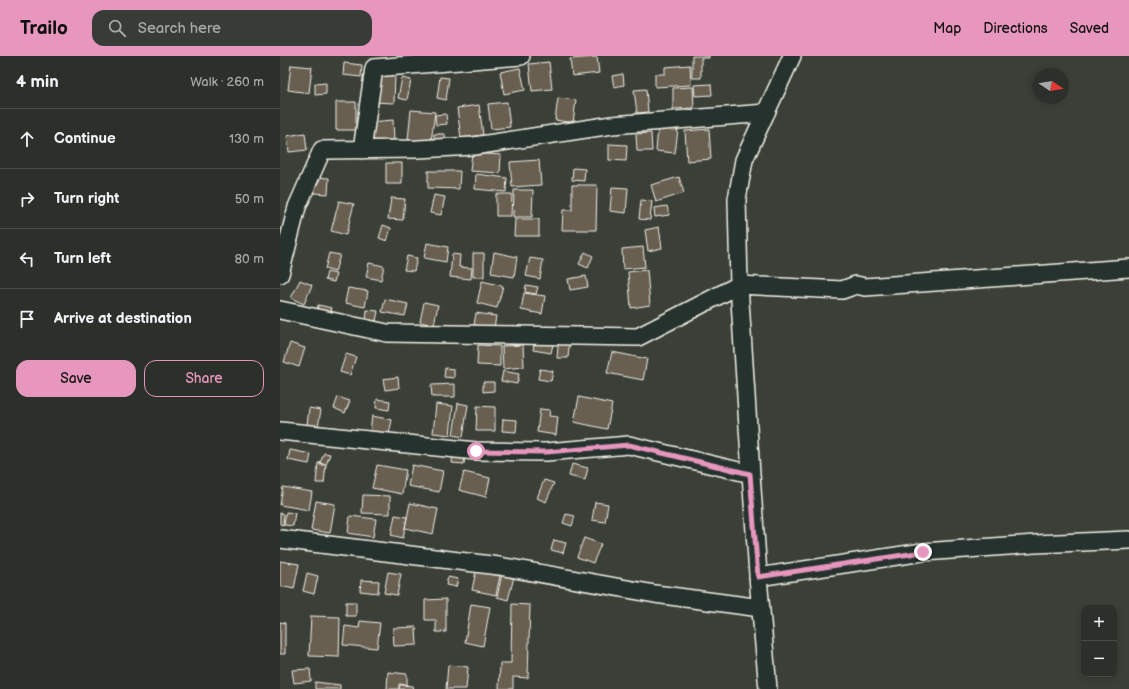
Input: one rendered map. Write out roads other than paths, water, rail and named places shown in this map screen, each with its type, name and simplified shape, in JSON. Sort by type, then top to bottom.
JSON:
[{"type":"street","points":[[362,150],[374,68],[521,56]]},
{"type":"street","points":[[768,689],[750,474],[739,285],[737,199],[744,160],[792,56]]},
{"type":"street","points":[[280,274],[297,207],[322,150],[418,149],[474,146],[612,125],[766,113]]},
{"type":"street","points":[[280,310],[387,333],[638,337],[739,285],[842,290],[856,285],[865,287],[1129,268]]},
{"type":"street","points":[[280,431],[476,451],[546,452],[629,445],[750,474]]},
{"type":"street","points":[[280,539],[499,566],[655,594],[761,608]]},
{"type":"street","points":[[758,577],[923,552],[1035,544],[1129,540]]}]
